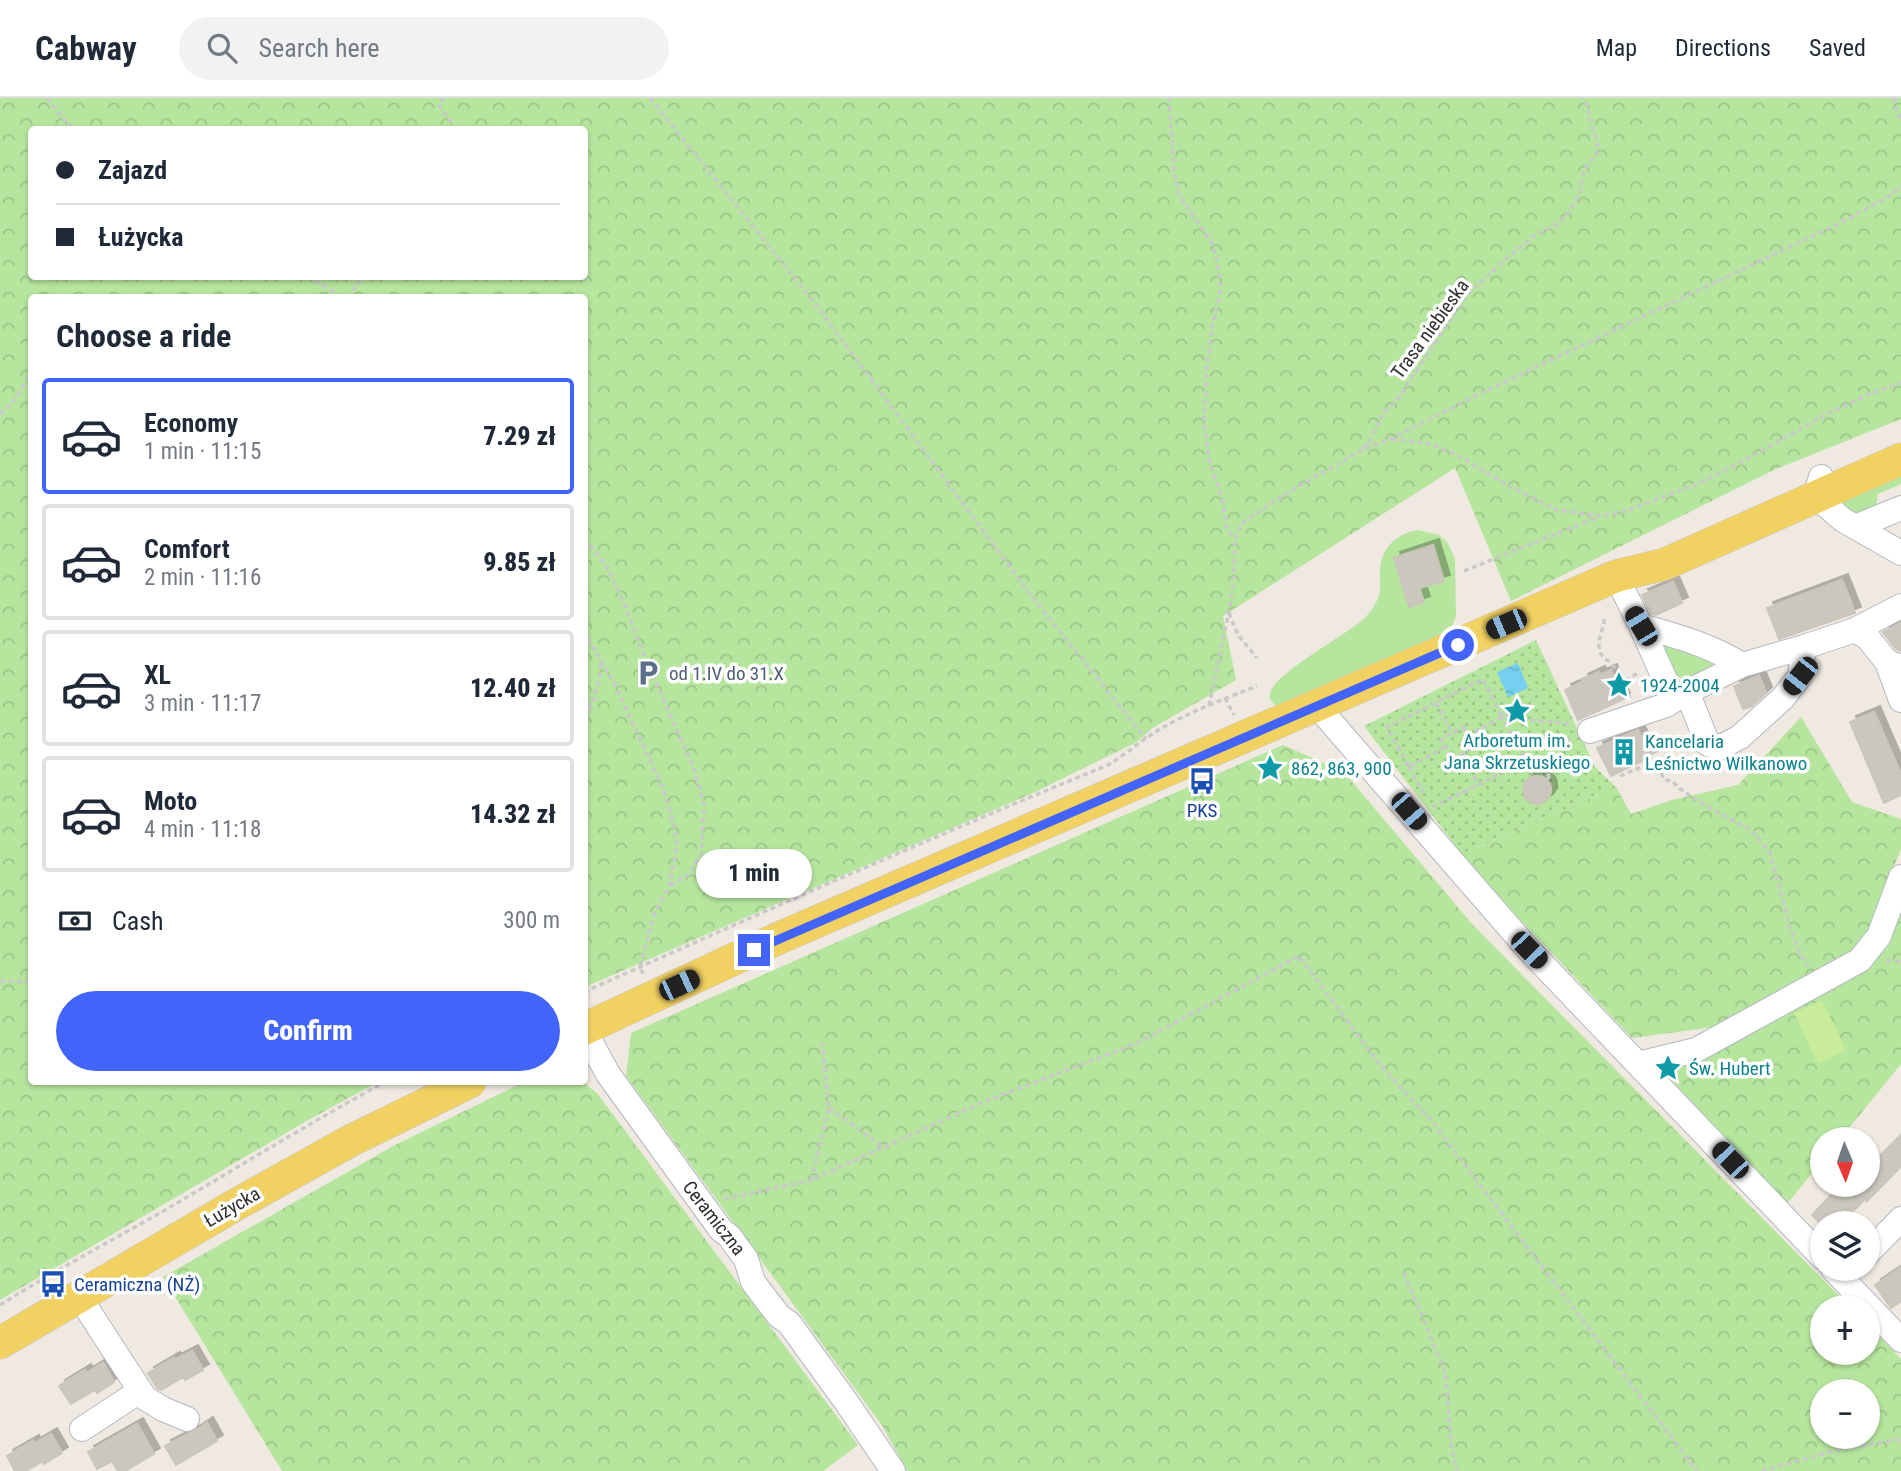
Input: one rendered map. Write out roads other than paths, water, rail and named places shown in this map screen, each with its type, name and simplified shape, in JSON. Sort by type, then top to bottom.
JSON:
[{"type":"main road","points":[[1818,487],[1901,440]]},
{"type":"main road","points":[[588,1028],[779,938],[1616,576],[1646,555],[1818,487],[1901,459]]},
{"type":"main road","name":"Łużycka","points":[[0,1343],[350,1141],[464,1085]]},
{"type":"street","points":[[1818,487],[1849,523],[1901,553]]},
{"type":"street","points":[[1849,523],[1901,508]]},
{"type":"street","points":[[1616,576],[1708,744],[1721,747],[1740,737],[1783,698],[1800,676],[1804,647]]},
{"type":"street","points":[[1579,736],[1666,705],[1742,665],[1855,630],[1901,606]]},
{"type":"street","points":[[1641,626],[1700,643],[1742,665]]},
{"type":"street","points":[[1855,630],[1894,664],[1901,700]]},
{"type":"street","points":[[1317,706],[1529,950],[1810,1243]]},
{"type":"street","points":[[1638,1064],[1696,1050],[1860,960],[1879,936],[1901,877]]},
{"type":"street","name":"Ceramiczna","points":[[588,1037],[607,1073],[701,1204],[746,1259],[753,1282],[779,1316],[789,1323],[893,1471]]},
{"type":"street","points":[[1880,1241],[1901,1219]]},
{"type":"street","points":[[1851,1281],[1901,1340]]},
{"type":"street","points":[[80,1298],[145,1398],[187,1419]]},
{"type":"street","points":[[82,1429],[140,1391]]},
{"type":"water","points":[[1518,663],[1528,688],[1508,697],[1497,672]]},
{"type":"place","name":"od 1.IV do 31.X","points":[[648,673]]},
{"type":"place","name":"1924-2004","points":[[1619,685]]},
{"type":"place","name":"Arboretum im. Jana Skrzetuskiego","points":[[1517,711]]},
{"type":"place","name":"Kancelaria Leśnictwo Wilkanowo","points":[[1624,752]]},
{"type":"place","name":"862, 863, 900","points":[[1270,768]]},
{"type":"place","name":"PKS","points":[[1202,781]]},
{"type":"place","name":"Św. Hubert","points":[[1668,1068]]},
{"type":"place","name":"Ceramiczna (NŻ)","points":[[53,1284]]}]
